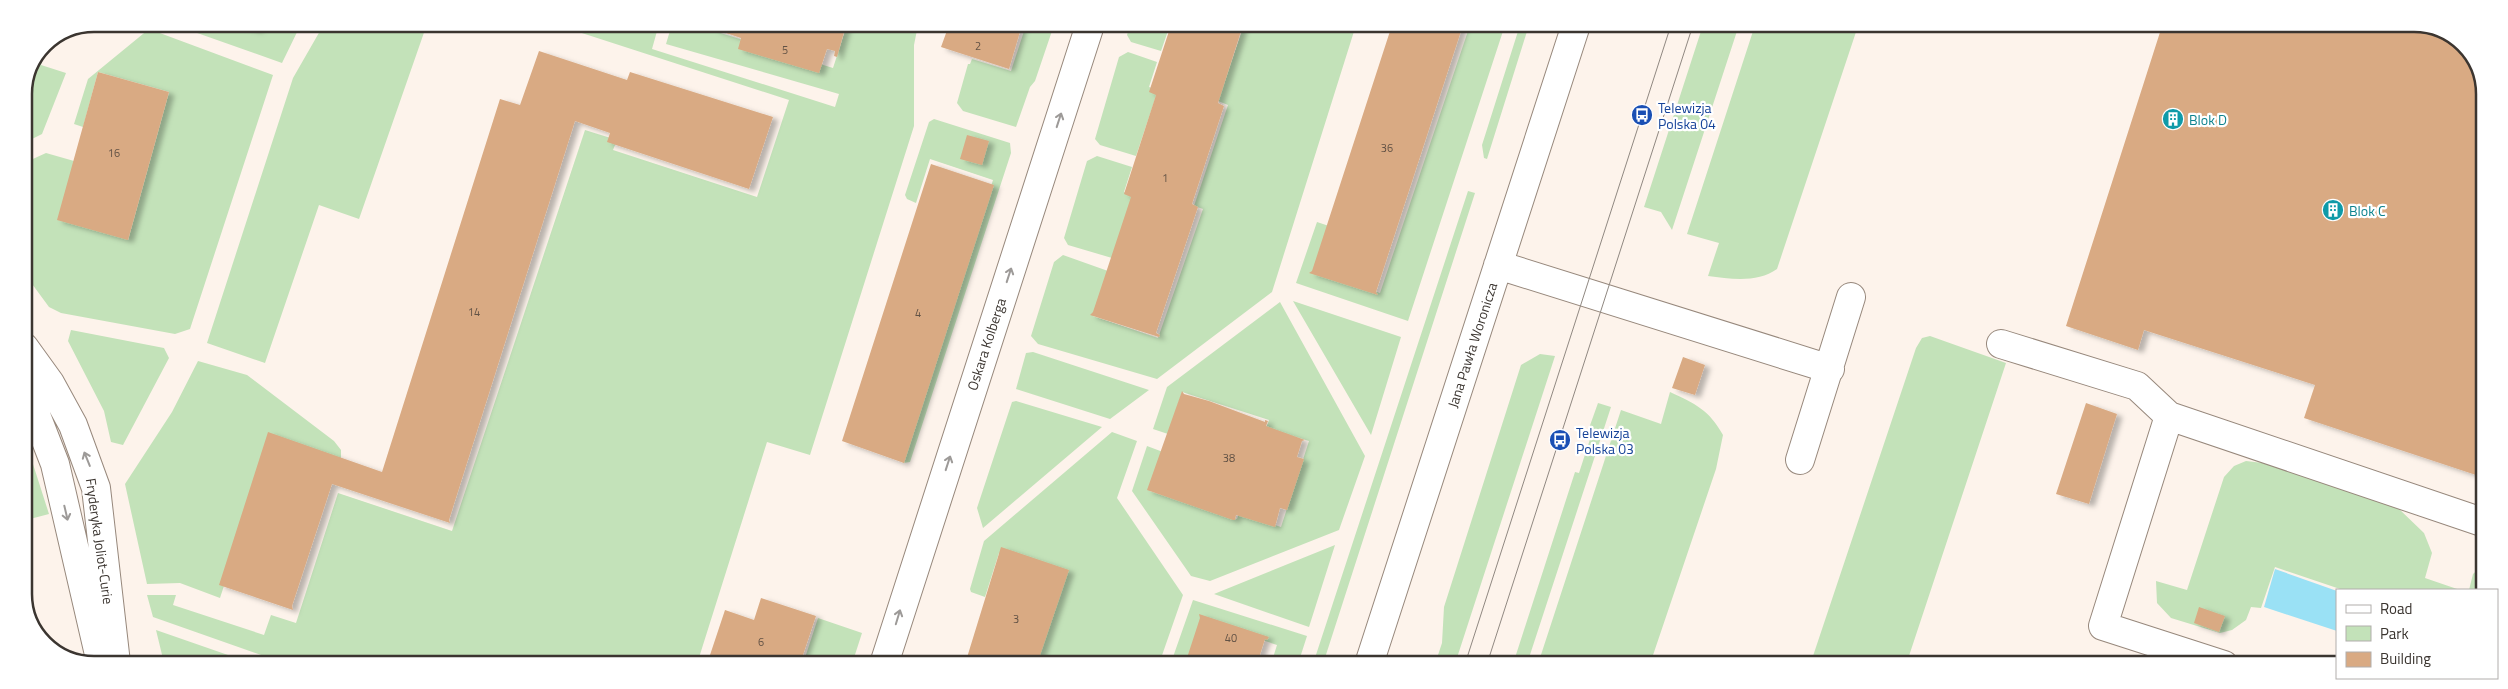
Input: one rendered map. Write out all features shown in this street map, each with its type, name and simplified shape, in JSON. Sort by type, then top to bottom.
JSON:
[{"type":"street","name":"Oskara Kolberga","points":[[887,656],[1087,33]]},
{"type":"street","name":"Jana Pawła Woronicza","points":[[1372,656],[1573,33]]},
{"type":"street","points":[[1498,265],[1830,369]]},
{"type":"street","points":[[1800,460],[1851,297]]},
{"type":"street","points":[[2001,344],[2137,386],[2169,416],[2476,520]]},
{"type":"street","name":"Fryderyka Joliot-Curie","points":[[33,359],[50,383],[73,425],[96,488],[115,656]]},
{"type":"street","name":"Fryderyka Joliot-Curie","points":[[33,407],[55,464],[99,656]]},
{"type":"street","points":[[2169,416],[2103,626],[2196,656]]},
{"type":"green space","points":[[144,33],[160,33],[273,75],[190,329],[175,334],[61,313],[49,307],[33,285],[33,159],[46,153],[74,161],[128,240],[169,92],[98,72],[83,127],[74,124],[88,79]]},
{"type":"green space","points":[[197,33],[297,33],[282,63]]},
{"type":"green space","points":[[319,33],[424,33],[359,219],[319,205],[265,363],[207,343],[293,78]]},
{"type":"green space","points":[[582,33],[656,33],[652,49],[835,107],[839,94],[666,44],[669,33],[721,33],[833,68],[844,33],[916,33],[914,45],[914,126],[810,455],[767,442],[700,656],[264,656],[153,617],[147,595],[176,595],[173,605],[264,635],[271,615],[296,623],[338,493],[452,531],[585,130],[617,140],[613,150],[757,197],[789,100]]},
{"type":"green space","points":[[1023,33],[1051,33],[1035,81],[1030,87],[1016,127],[963,111],[957,103],[968,64],[970,64],[972,59],[1011,71]]},
{"type":"green space","points":[[1128,33],[1167,33],[1161,51],[1131,42]]},
{"type":"green space","points":[[1241,33],[1353,33],[1272,292],[1157,379],[1038,344],[1031,336],[1054,262],[1063,255],[1108,271],[1093,316],[1158,338],[1203,209],[1194,206],[1228,105],[1218,101]]},
{"type":"green space","points":[[1467,33],[1502,33],[1408,321],[1296,283],[1317,222],[1329,226],[1313,271],[1380,293]]},
{"type":"green space","points":[[1517,33],[1526,33],[1487,159],[1484,158],[1482,145]]},
{"type":"green space","points":[[1700,33],[1736,33],[1672,230],[1661,212],[1644,207]]},
{"type":"green space","points":[[1752,33],[1856,33],[1777,269],[1761,276],[1744,279],[1708,276],[1719,243],[1687,234]]},
{"type":"green space","points":[[1128,52],[1157,62],[1149,87],[1158,90],[1136,156],[1100,145],[1095,139],[1119,57]]},
{"type":"green space","points":[[42,62],[41,65],[66,73],[42,134],[33,138],[34,83]]},
{"type":"green space","points":[[934,119],[1010,143],[1011,153],[910,462],[903,463],[993,180],[930,159],[916,203],[907,199],[905,195],[929,122]]},
{"type":"green space","points":[[1097,156],[1132,167],[1124,192],[1133,195],[1112,258],[1068,245],[1064,238],[1087,161]]},
{"type":"green space","points":[[1468,191],[1475,193],[1326,656],[1316,656]]},
{"type":"green space","points":[[1293,301],[1401,337],[1371,435]]},
{"type":"green space","points":[[1280,302],[1365,456],[1339,530],[1210,581],[1191,576],[1132,491],[1147,446],[1163,452],[1150,491],[1237,519],[1239,513],[1281,527],[1309,441],[1266,428],[1269,420],[1182,392],[1168,434],[1153,429],[1167,387]]},
{"type":"green space","points":[[71,330],[164,348],[169,358],[123,445],[111,442],[104,411],[68,341]]},
{"type":"green space","points":[[1930,336],[2006,363],[1909,656],[1813,656],[1916,348],[1922,338]]},
{"type":"green space","points":[[1033,352],[1149,390],[1110,419],[1016,389],[1026,353]]},
{"type":"green space","points":[[1540,354],[1555,356],[1458,656],[1438,656],[1442,643],[1444,607],[1521,365]]},
{"type":"green space","points":[[198,361],[247,375],[334,441],[341,450],[341,462],[272,439],[220,598],[180,583],[147,584],[125,484],[172,412]]},
{"type":"green space","points":[[1670,392],[1701,409],[1718,426],[1723,435],[1716,469],[1653,656],[1541,656],[1621,410],[1661,424]]},
{"type":"green space","points":[[1016,401],[1102,427],[983,528],[977,508],[1012,402]]},
{"type":"green space","points":[[1598,403],[1611,407],[1530,656],[1516,656],[1575,472],[1579,473],[1592,433],[1588,431]]},
{"type":"green space","points":[[1112,432],[1137,441],[1117,498],[1183,595],[1162,656],[1034,656],[999,553],[985,597],[971,592],[970,589],[984,541]]},
{"type":"green space","points":[[2246,461],[2263,463],[2398,508],[2424,533],[2432,553],[2425,578],[2457,589],[2340,589],[2275,567],[2261,608],[2251,607],[2246,620],[2232,630],[2220,633],[2171,618],[2157,603],[2156,581],[2187,590],[2224,477],[2234,466]]},
{"type":"green space","points":[[33,464],[49,514],[33,518]]},
{"type":"green space","points":[[1335,545],[1309,627],[1214,594]]},
{"type":"green space","points":[[2476,571],[2476,589],[2469,589],[2473,574]]},
{"type":"green space","points":[[1193,600],[1307,636],[1301,656],[1274,656],[1277,645],[1208,622],[1197,656],[1173,656]]},
{"type":"green space","points":[[818,618],[862,633],[855,656],[806,656]]},
{"type":"green space","points":[[156,630],[231,656],[162,656]]},
{"type":"water","points":[[2275,569],[2336,591],[2336,631],[2264,607]]},
{"type":"building","points":[[726,33],[844,33],[837,57],[834,56],[835,51],[827,49],[819,73],[738,49],[741,38]]},
{"type":"building","points":[[946,33],[1020,33],[1009,69],[941,47]]},
{"type":"building","points":[[1168,33],[1240,33],[1218,103],[1224,106],[1192,204],[1198,207],[1156,333],[1160,335],[1159,337],[1090,315],[1093,312],[1131,197],[1124,194],[1156,95],[1149,92]]},
{"type":"building","points":[[1389,33],[1460,33],[1376,292],[1378,295],[1309,273],[1312,271]]},
{"type":"building","name":"Blok C","points":[[2160,33],[2421,33],[2437,37],[2448,43],[2460,54],[2467,64],[2471,71],[2475,91],[2476,475],[2304,418],[2315,385],[2144,330],[2138,350],[2066,326]]},
{"type":"building","points":[[539,51],[627,80],[630,72],[773,117],[749,189],[607,142],[610,133],[575,121],[449,520],[450,523],[332,484],[292,606],[293,610],[219,585],[268,432],[382,472],[500,99],[520,105]]},
{"type":"building","points":[[98,72],[169,92],[128,240],[57,220]]},
{"type":"building","points":[[967,135],[989,141],[982,165],[960,159]]},
{"type":"building","points":[[931,164],[994,185],[904,463],[842,441]]},
{"type":"building","points":[[1683,357],[1705,365],[1695,395],[1672,388]]},
{"type":"building","points":[[1182,391],[1184,394],[1209,401],[1265,422],[1265,420],[1268,421],[1266,426],[1305,440],[1302,441],[1297,457],[1304,459],[1287,510],[1280,508],[1275,527],[1236,515],[1235,520],[1233,520],[1147,490]]},
{"type":"building","points":[[2086,403],[2117,414],[2089,504],[2056,494]]},
{"type":"building","points":[[1001,547],[1069,570],[1040,656],[967,656]]},
{"type":"building","points":[[761,598],[816,616],[803,656],[710,656],[725,610],[754,620]]},
{"type":"building","points":[[2199,607],[2225,616],[2219,632],[2194,623]]},
{"type":"building","points":[[1199,614],[1269,637],[1267,640],[1265,639],[1260,656],[1188,656],[1200,618]]},
{"type":"tram line","points":[[1468,656],[1668,33]]},
{"type":"tram line","points":[[1490,656],[1690,33]]},
{"type":"place","name":"Telewizja Polska 04","points":[[1642,115]]},
{"type":"place","name":"Blok D","points":[[2173,119]]},
{"type":"place","name":"Blok C","points":[[2333,210]]},
{"type":"place","name":"Telewizja Polska 03","points":[[1560,440]]}]
